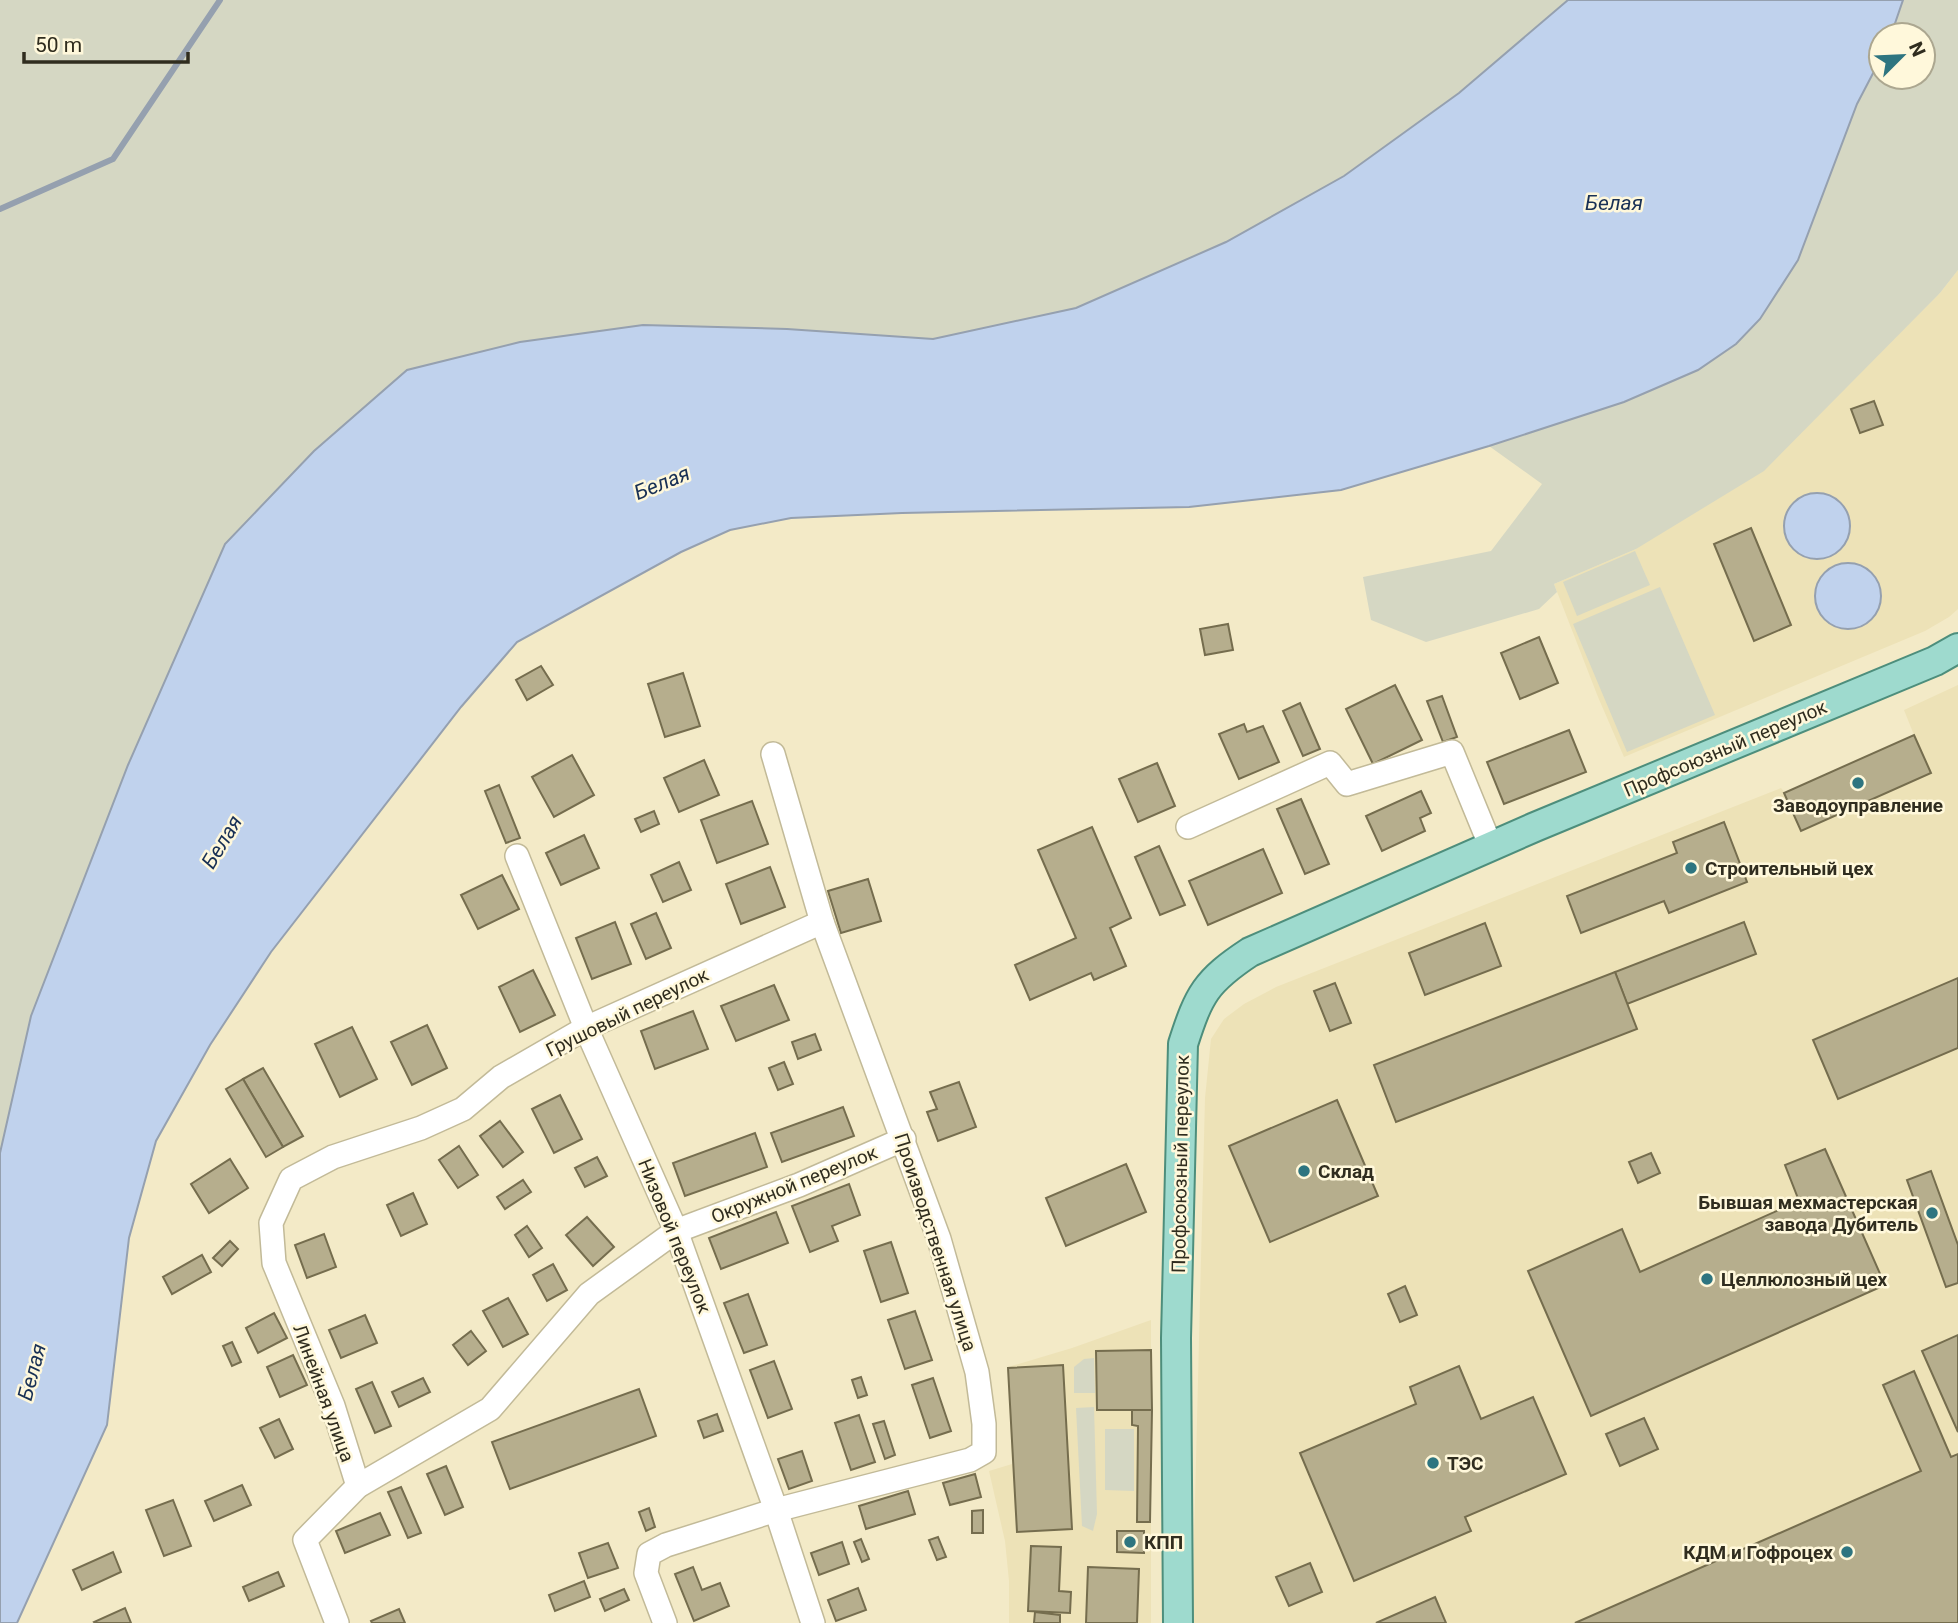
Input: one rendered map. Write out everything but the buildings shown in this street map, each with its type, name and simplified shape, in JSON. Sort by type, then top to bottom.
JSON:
[{"type":"main road","name":"Профсоюзный переулок","points":[[1178,1623],[1176,1338],[1183,1044],[1196,1004],[1219,972],[1250,951],[1936,661],[1958,648]]},
{"type":"street","points":[[1188,827],[1330,763],[1347,784],[1452,752],[1491,847]]},
{"type":"street","name":"Производственная улица","points":[[665,1623],[646,1573],[649,1554],[666,1545],[776,1510],[970,1460],[984,1452],[985,1424],[977,1372],[939,1239],[822,922],[773,754]]},
{"type":"street","name":"Низовой переулок","points":[[517,856],[586,1028],[676,1231],[776,1510],[813,1623]]},
{"type":"street","name":"Грушовый переулок","points":[[271,1223],[291,1179],[333,1157],[421,1128],[463,1110],[501,1077],[586,1028],[822,922]]},
{"type":"street","name":"Окружной переулок","points":[[358,1486],[490,1409],[589,1294],[676,1231],[799,1185],[904,1139]]},
{"type":"street","name":"Линейная улица","points":[[271,1223],[274,1263],[333,1406],[358,1486],[305,1540],[337,1623]]},
{"type":"shaded area","points":[[1958,270],[1958,609],[1925,631],[1624,757],[1554,584],[1636,549],[1863,369],[1940,293]]},
{"type":"shaded area","points":[[1958,685],[1958,1623],[1192,1623],[1205,1098],[1211,1039],[1224,1019],[1244,1004],[1276,987],[1781,788],[1785,793],[1914,735],[1904,710]]},
{"type":"shaded area","points":[[1151,1320],[1151,1623],[1009,1623],[1005,1541],[989,1471],[1012,1464],[1008,1367]]},
{"type":"green space","points":[[0,0],[1568,0],[1459,93],[1344,176],[1226,242],[1076,308],[933,339],[787,329],[643,325],[520,342],[407,370],[314,451],[225,545],[31,1016],[0,1153]]},
{"type":"green space","points":[[1903,0],[1958,0],[1958,270],[1940,293],[1764,471],[1636,549],[1554,584],[1557,592],[1539,609],[1426,642],[1371,620],[1363,577],[1491,551],[1542,484],[1489,446],[1624,402],[1698,370],[1736,344],[1760,319],[1798,260],[1857,104],[1867,85],[1867,91],[1937,91],[1937,21],[1896,21]]},
{"type":"green space","points":[[1635,551],[1650,585],[1577,616],[1563,582]]},
{"type":"green space","points":[[1660,587],[1715,715],[1627,752],[1573,624]]},
{"type":"green space","points":[[1094,1358],[1095,1393],[1074,1393],[1074,1367],[1084,1359]]},
{"type":"green space","points":[[1094,1407],[1097,1514],[1093,1531],[1082,1526],[1076,1408]]},
{"type":"green space","points":[[1105,1429],[1134,1429],[1134,1491],[1105,1490]]},
{"type":"water","name":"Белая","points":[[1568,0],[1903,0],[1896,21],[1867,21],[1867,85],[1857,104],[1798,260],[1760,319],[1736,344],[1698,370],[1624,402],[1341,490],[1189,507],[791,518],[730,530],[681,552],[517,642],[461,707],[271,952],[210,1045],[156,1141],[129,1238],[107,1425],[17,1623],[0,1623],[0,1153],[31,1016],[128,765],[225,544],[314,451],[407,370],[520,342],[643,325],[787,329],[933,339],[1076,308],[1226,242],[1344,176],[1459,93]]},
{"type":"water","points":[[1817,493],[1830,496],[1840,503],[1847,513],[1850,526],[1847,539],[1840,549],[1830,556],[1817,559],[1804,556],[1794,549],[1787,539],[1784,526],[1787,513],[1794,503],[1804,496]]},
{"type":"water","points":[[1848,563],[1861,566],[1871,573],[1878,583],[1881,596],[1878,609],[1871,619],[1861,626],[1848,629],[1835,626],[1825,619],[1818,609],[1815,596],[1818,583],[1825,573],[1835,566]]},
{"type":"waterway","points":[[0,209],[113,159],[220,0]]},
{"type":"place","name":"Заводоуправление","points":[[1858,783]]},
{"type":"place","name":"Строительный цех","points":[[1691,868]]},
{"type":"place","name":"Склад","points":[[1304,1171]]},
{"type":"place","name":"Бывшая мехмастерская завода Дубитель","points":[[1932,1213]]},
{"type":"place","name":"Целлюлозный цех","points":[[1707,1279]]},
{"type":"place","name":"ТЭС","points":[[1433,1463]]},
{"type":"place","name":"КПП","points":[[1130,1542]]},
{"type":"place","name":"КДМ и Гофроцех","points":[[1847,1552]]}]
